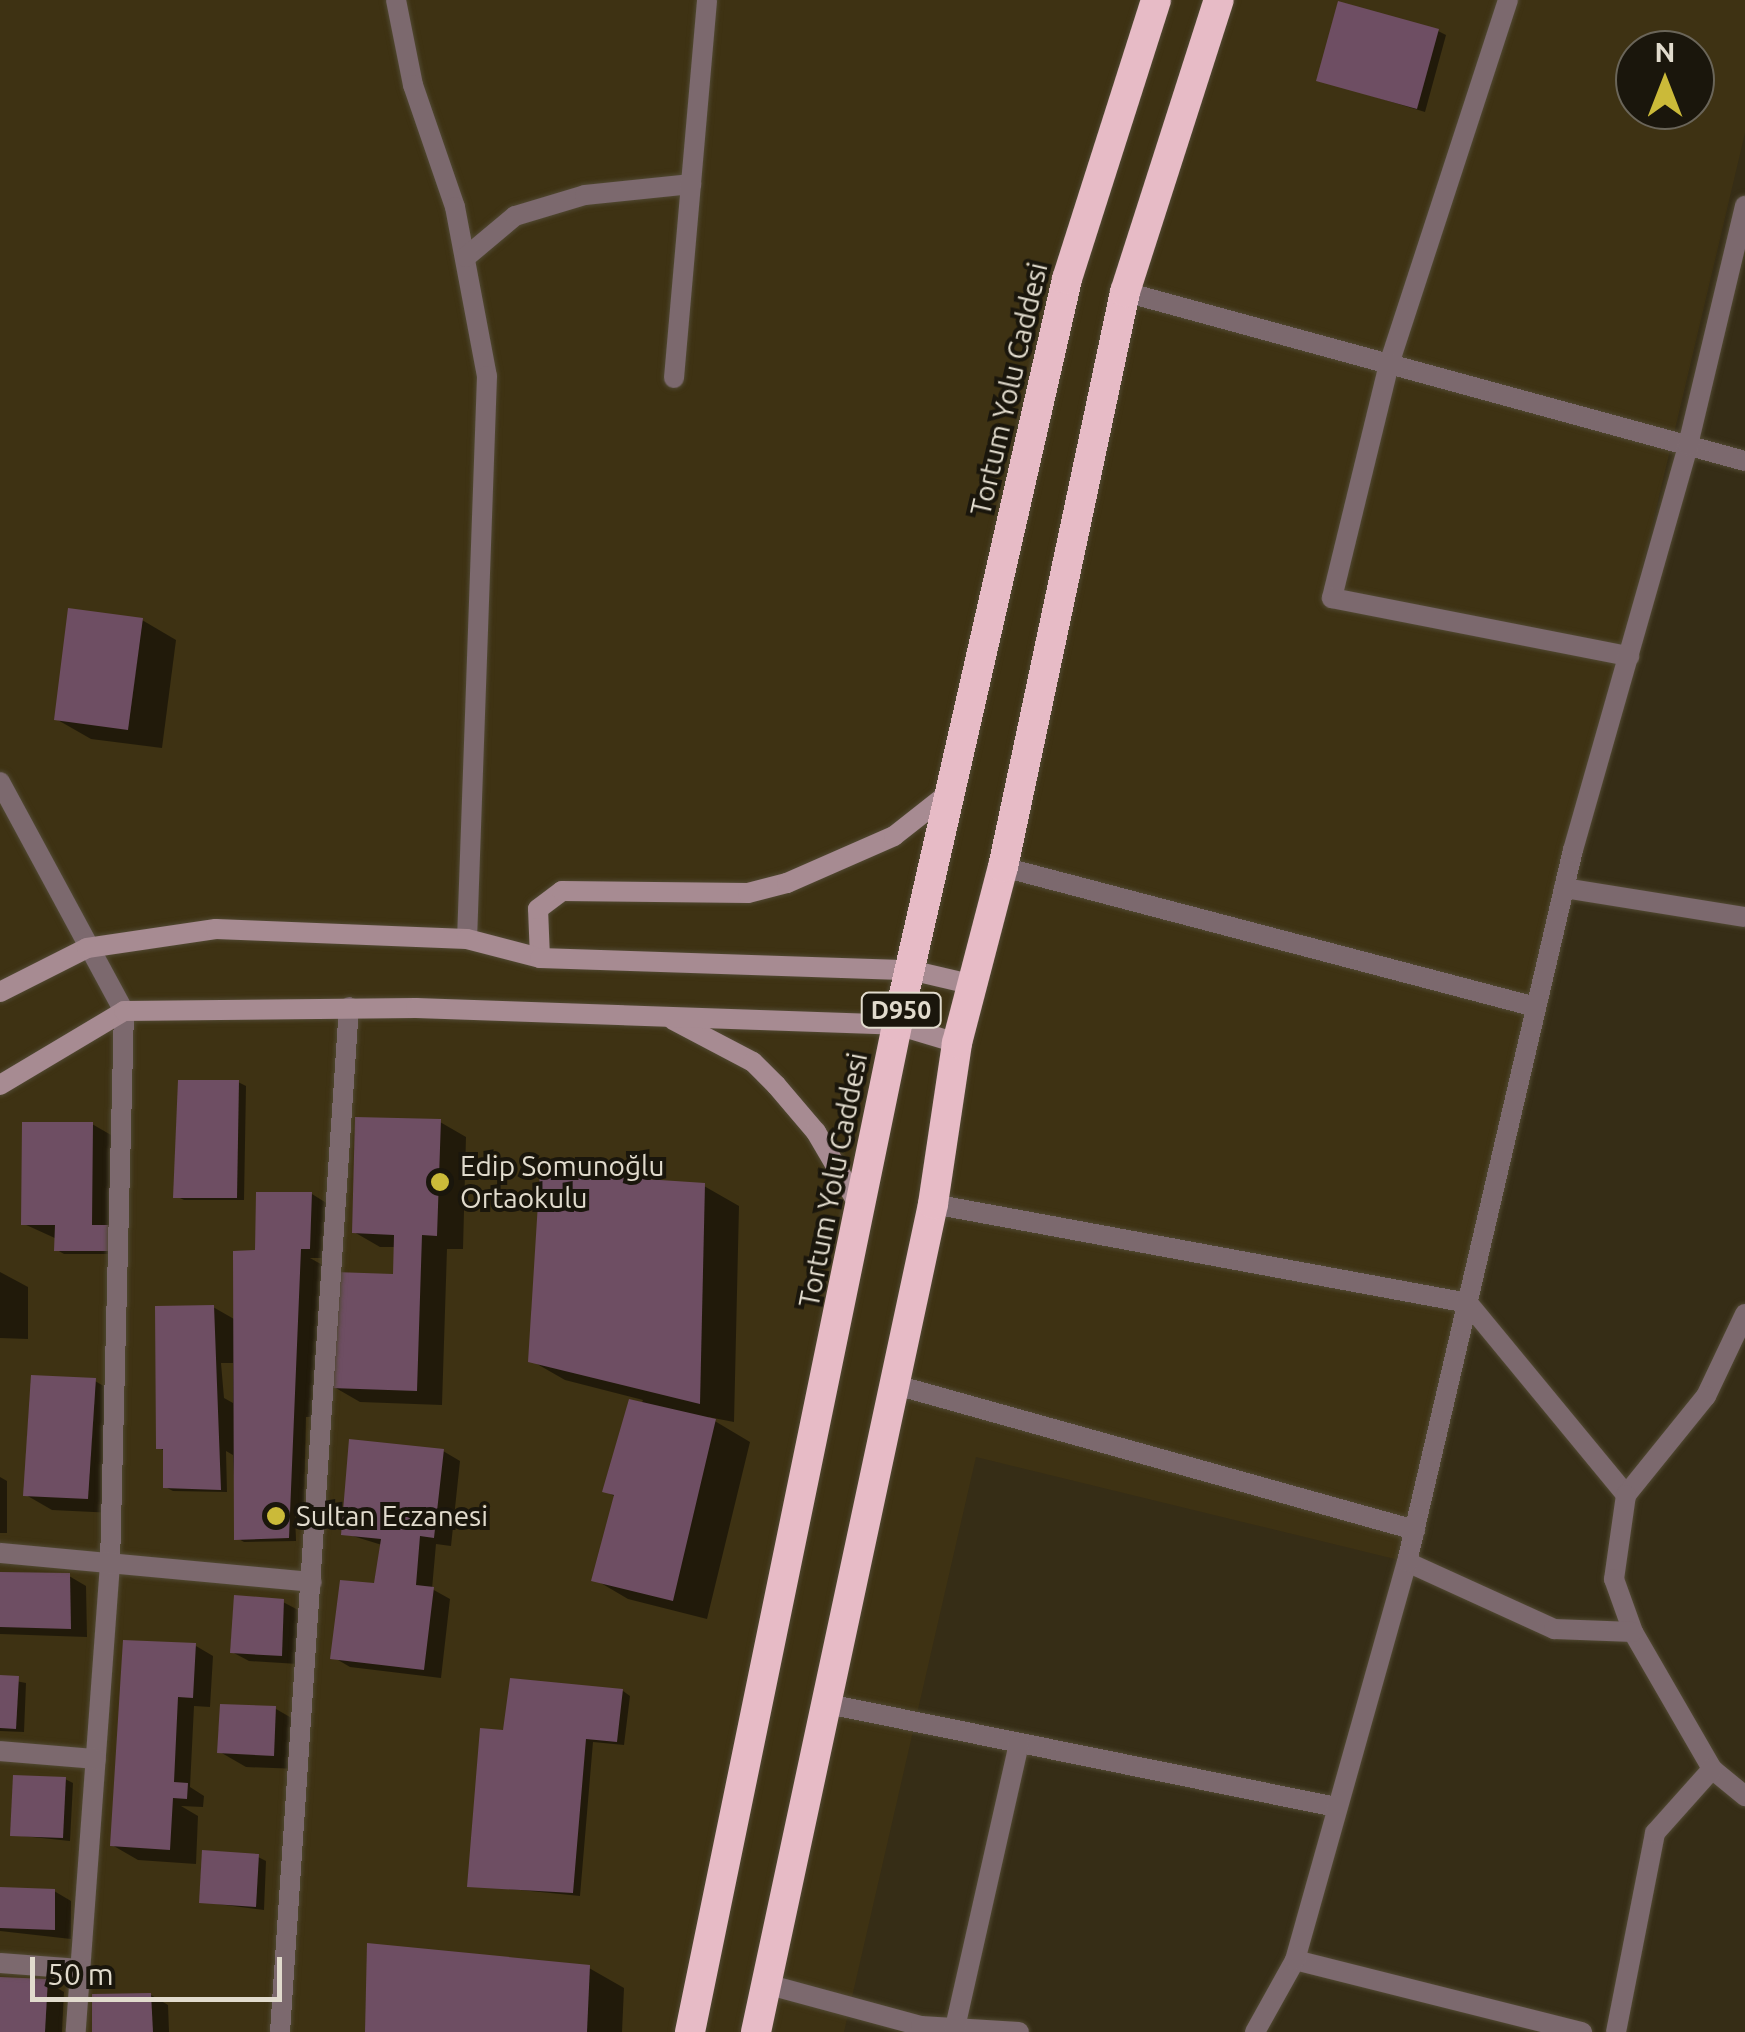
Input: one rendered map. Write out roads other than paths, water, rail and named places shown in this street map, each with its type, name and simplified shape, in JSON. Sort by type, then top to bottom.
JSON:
[{"type":"highway","name":"Tortum Yolu Caddesi","points":[[690,2032],[897,1025],[1067,279],[1156,0]]},
{"type":"highway","name":"D950","points":[[756,2032],[933,1204],[957,1042],[1003,867],[1126,292],[1219,0]]},
{"type":"main road","points":[[540,958],[538,910],[562,891],[748,892],[787,883],[894,836],[950,792]]},
{"type":"main road","points":[[0,992],[88,948],[216,928],[468,939],[540,958],[910,970],[974,985]]},
{"type":"main road","points":[[0,1085],[124,1011],[348,1007],[897,1025],[957,1042]]},
{"type":"main road","points":[[667,1017],[753,1062],[802,1113],[861,1209]]},
{"type":"street","points":[[396,0],[412,86],[466,257],[486,362],[489,434],[468,939]]},
{"type":"street","points":[[674,378],[707,0]]},
{"type":"street","points":[[1508,0],[1389,364],[1332,598],[1629,656]]},
{"type":"street","points":[[466,257],[516,216],[584,195],[691,184]]},
{"type":"street","points":[[1255,2032],[1294,1960],[1407,1562],[1564,888],[1688,445],[1745,206]]},
{"type":"street","points":[[1126,292],[1745,461]]},
{"type":"street","points":[[0,782],[124,1011],[110,1564],[76,2032]]},
{"type":"street","points":[[1003,867],[1536,1007]]},
{"type":"street","points":[[1564,888],[1745,917]]},
{"type":"street","points":[[280,2032],[348,1007]]},
{"type":"street","points":[[933,1204],[1468,1303],[1626,1495]]},
{"type":"street","points":[[1745,1314],[1706,1396],[1626,1495],[1614,1579],[1633,1632],[1712,1769],[1745,1796]]},
{"type":"street","points":[[896,1384],[1415,1530]]},
{"type":"street","points":[[0,1552],[312,1582]]},
{"type":"street","points":[[1407,1562],[1554,1630],[1633,1632]]},
{"type":"street","points":[[828,1704],[1336,1808]]},
{"type":"street","points":[[954,2030],[1019,1743]]},
{"type":"street","points":[[0,1752],[96,1758]]},
{"type":"street","points":[[1616,2032],[1623,1969],[1655,1833],[1712,1769]]},
{"type":"street","points":[[1294,1960],[1582,2032]]},
{"type":"street","points":[[0,1962],[80,1969]]},
{"type":"street","points":[[766,1984],[921,2026],[1019,2032]]},
{"type":"place","name":"Edip Somunoğlu Ortaokulu","points":[[440,1182]]},
{"type":"place","name":"Sultan Eczanesi","points":[[276,1516]]}]
